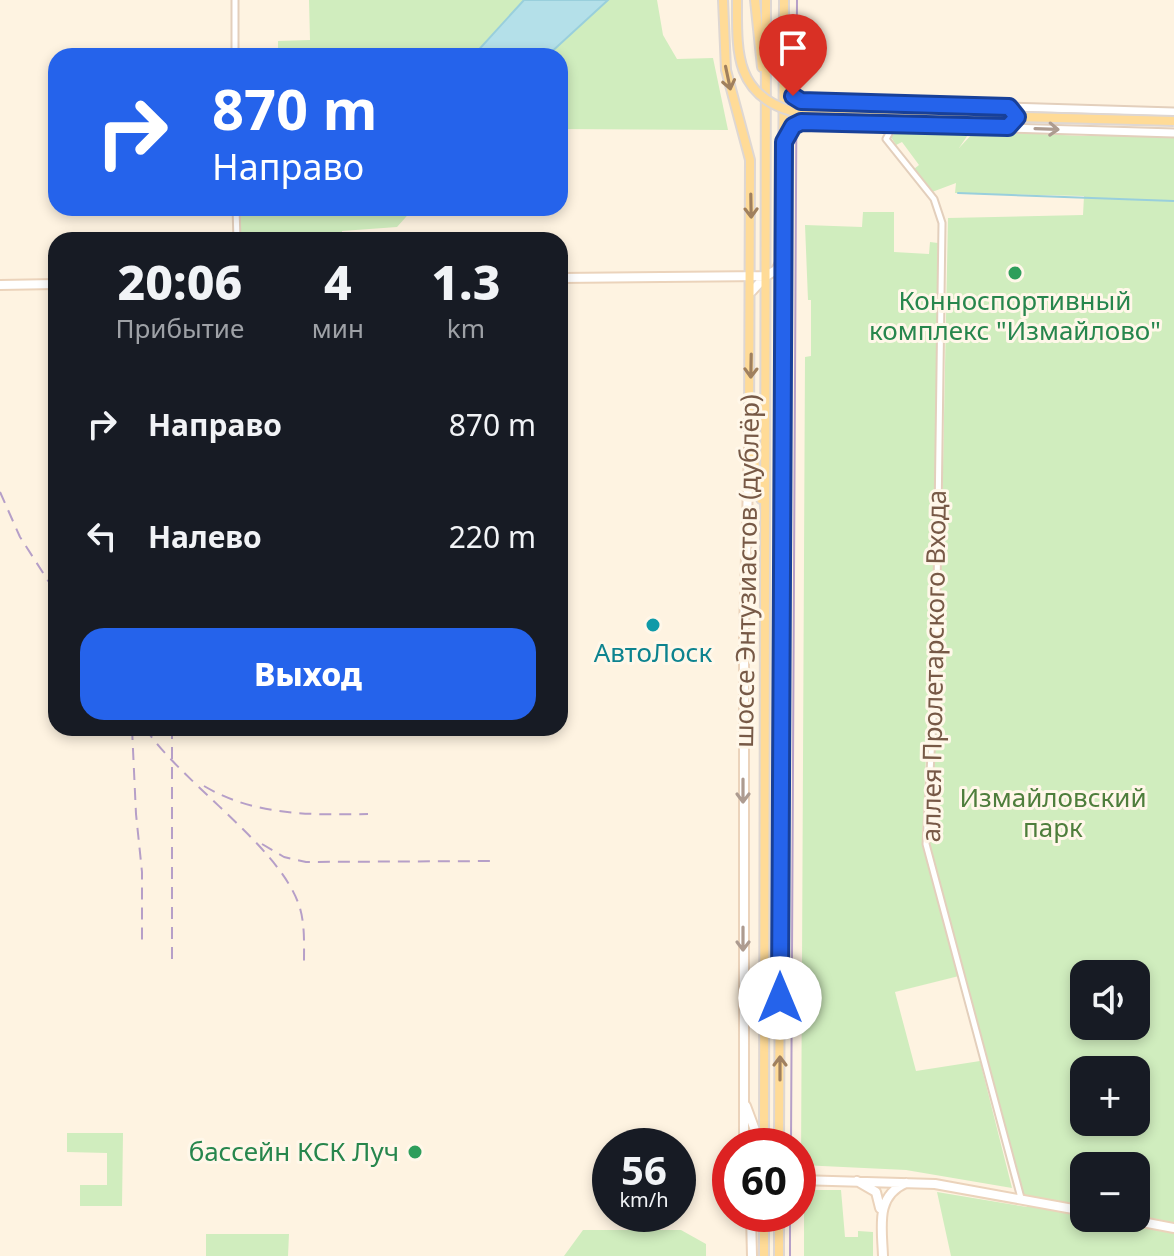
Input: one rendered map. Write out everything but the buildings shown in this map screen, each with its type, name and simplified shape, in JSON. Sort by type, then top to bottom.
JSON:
[{"type":"main road","name":"шоссе Энтузиастов (дублёр)","points":[[723,0],[726,70],[750,160],[752,251],[744,647],[744,1128]]},
{"type":"main road","points":[[737,0],[737,42],[745,76],[767,101],[791,111],[1174,121]]},
{"type":"main road","points":[[755,0],[766,94]]},
{"type":"main road","points":[[762,1128],[766,0]]},
{"type":"main road","points":[[779,1128],[784,0]]},
{"type":"main road","points":[[736,277],[746,266],[752,251]]},
{"type":"main road","points":[[736,277],[752,295],[766,276],[776,270],[782,259]]},
{"type":"main road","points":[[568,278],[766,276]]},
{"type":"main road","points":[[0,285],[48,284]]},
{"type":"main road","points":[[749,433],[765,516]]},
{"type":"main road","points":[[743,1093],[756,1128]]},
{"type":"main road","points":[[816,1180],[911,1182],[1070,1208]]},
{"type":"main road","points":[[857,1181],[876,1192],[883,1256]]},
{"type":"main road","points":[[882,1227],[885,1198],[892,1190],[911,1182]]},
{"type":"main road","points":[[1150,1223],[1174,1228]]},
{"type":"main road","points":[[751,1232],[752,1256]]},
{"type":"main road","points":[[764,1232],[764,1256]]},
{"type":"main road","points":[[779,1232],[779,1256]]},
{"type":"street","points":[[235,0],[235,48]]},
{"type":"street","points":[[784,84],[801,101],[1174,112]]},
{"type":"street","points":[[1008,127],[1017,117],[1009,107]]},
{"type":"street","points":[[1130,111],[1122,117],[1121,125],[1131,132]]},
{"type":"street","points":[[784,142],[793,126],[801,122],[1174,133]]},
{"type":"street","name":"аллея Пролетарского Входа","points":[[897,124],[890,129],[886,139],[934,199],[942,223],[936,665],[926,844],[1021,1199]]},
{"type":"green space","points":[[309,0],[657,0],[663,35],[677,59],[713,58],[728,130],[568,129],[568,48],[278,48],[278,41],[310,40]]},
{"type":"green space","name":"Измайловский парк","points":[[902,127],[972,129],[959,148],[975,131],[1084,136],[1174,135],[1174,1256],[951,1256],[937,1192],[1027,1207],[929,844],[941,567],[948,218],[1083,215],[1084,196],[955,193],[956,183],[932,192],[914,169],[919,165],[902,142],[896,145],[891,137]]},
{"type":"green space","points":[[863,212],[894,212],[894,252],[929,254],[930,242],[938,243],[934,577],[922,844],[959,976],[895,992],[916,1071],[980,1061],[1012,1188],[906,1170],[816,1166],[816,1128],[801,1128],[805,357],[811,356],[811,300],[808,300],[805,225],[862,227]]},
{"type":"green space","points":[[240,216],[407,216],[397,227],[342,232],[240,232]]},
{"type":"green space","points":[[67,1133],[123,1133],[122,1206],[80,1206],[80,1185],[107,1185],[107,1153],[67,1152]]},
{"type":"green space","points":[[816,1190],[841,1190],[845,1237],[858,1237],[858,1231],[873,1232],[873,1256],[804,1256],[804,1232],[816,1232]]},
{"type":"green space","points":[[583,1230],[685,1232],[706,1244],[706,1256],[564,1256]]},
{"type":"green space","points":[[206,1234],[289,1234],[288,1256],[206,1256]]},
{"type":"water","points":[[524,0],[608,0],[556,48],[480,48]]},
{"type":"waterway","points":[[958,193],[1174,201]]},
{"type":"tram line","points":[[791,1128],[797,0]]},
{"type":"tram line","points":[[790,1232],[790,1256]]},
{"type":"railway","points":[[0,492],[20,537],[48,581]]},
{"type":"railway","points":[[132,736],[142,872],[142,946]]},
{"type":"railway","points":[[151,736],[182,771],[251,837],[288,882],[301,912],[304,961]]},
{"type":"railway","points":[[172,736],[172,959]]},
{"type":"railway","points":[[204,786],[243,803],[284,812],[368,814]]},
{"type":"railway","points":[[262,844],[284,857],[306,862],[497,861]]},
{"type":"place","name":"Конноспортивный комплекс \"Измайлово\"","points":[[1015,273]]},
{"type":"place","name":"АвтоЛоск","points":[[653,625]]},
{"type":"place","name":"бассейн КСК Луч","points":[[415,1152]]},
{"type":"route","points":[[780,998],[784,142],[793,126],[801,122],[1008,127],[1013,126],[1017,117],[1009,107],[801,101],[793,96]]}]
